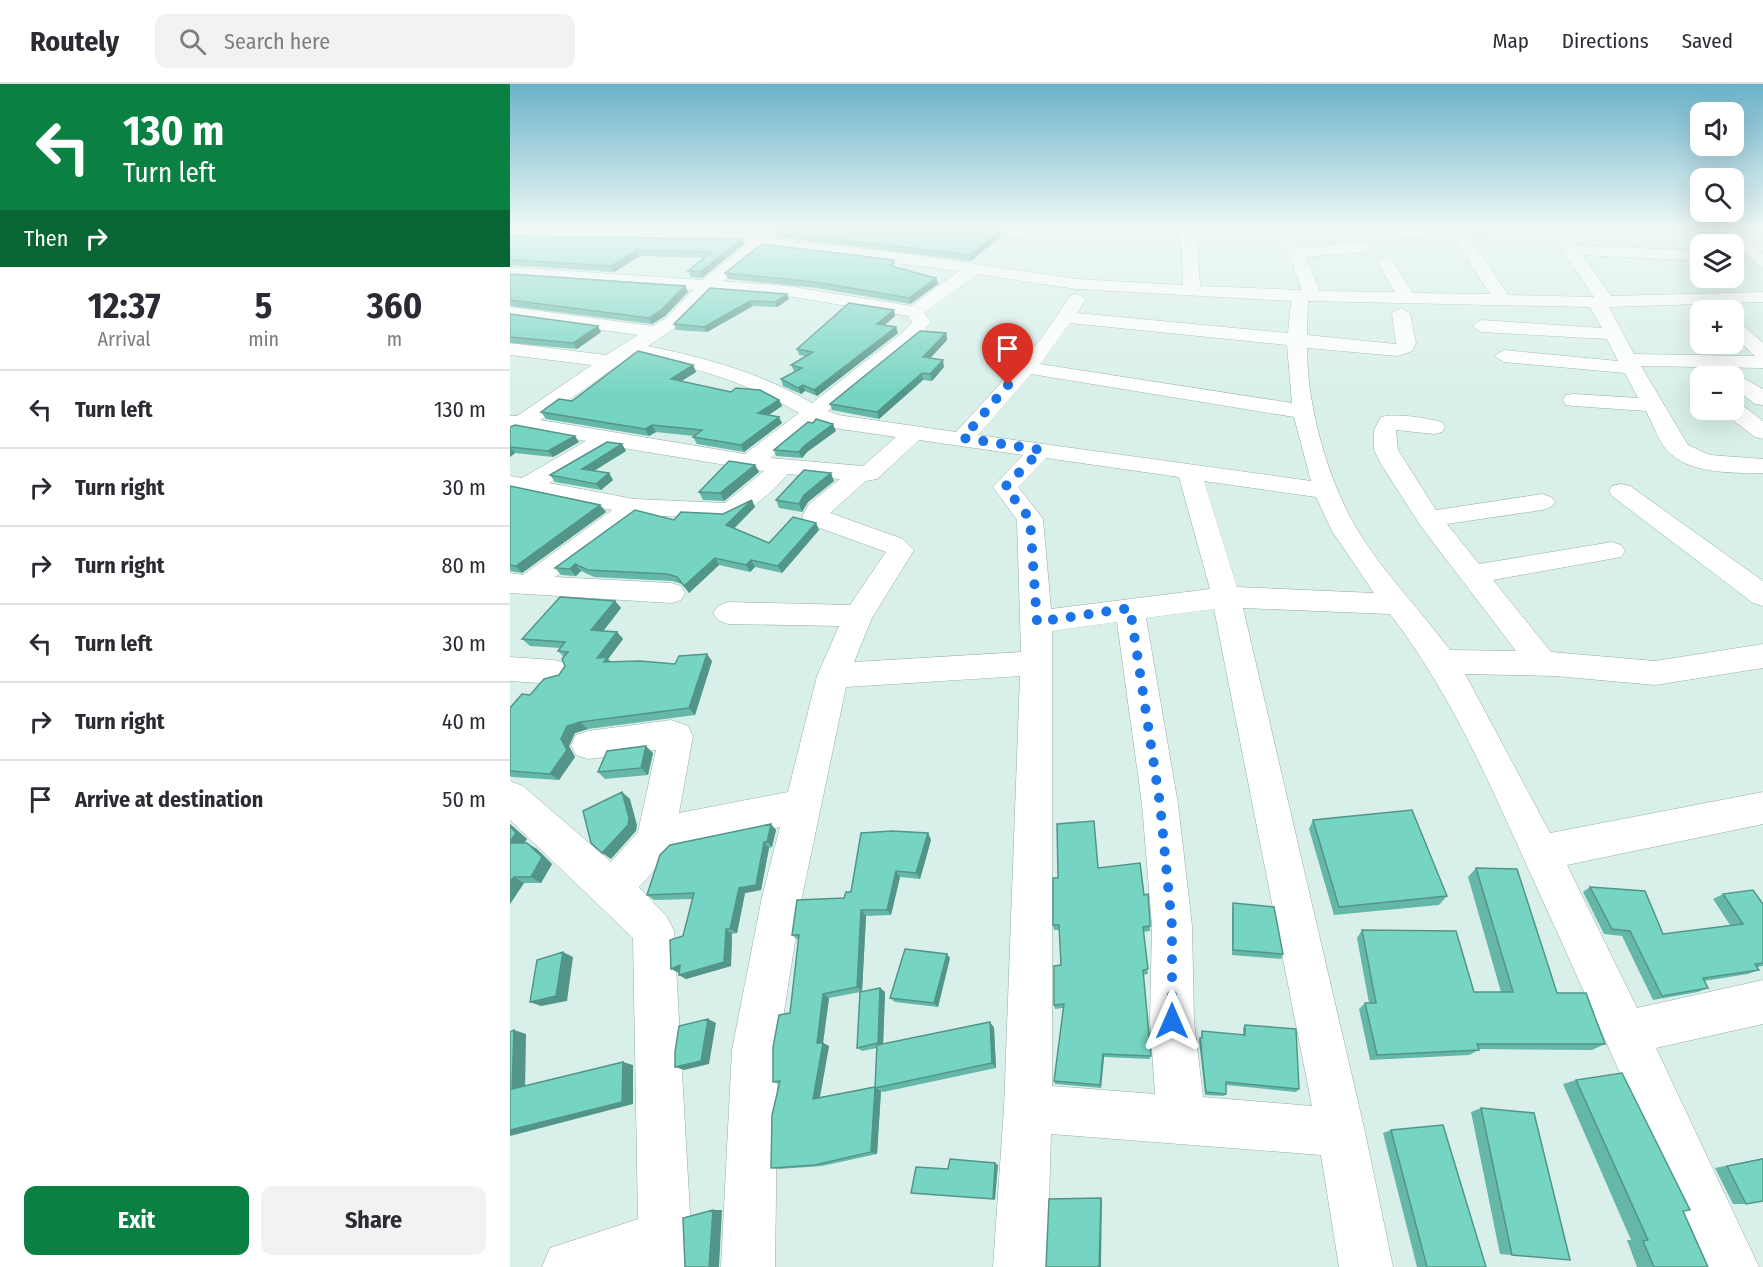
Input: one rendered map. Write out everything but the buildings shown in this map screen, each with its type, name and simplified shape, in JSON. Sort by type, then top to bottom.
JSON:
[{"type":"street","points":[[680,283],[787,291],[914,312],[954,283]]},
{"type":"street","points":[[963,438],[1024,367],[1048,343],[1066,317],[1080,283]]},
{"type":"street","points":[[1148,283],[1192,291],[1415,301],[1501,298],[1690,304]]},
{"type":"street","points":[[1192,283],[1192,291]]},
{"type":"street","points":[[1303,283],[1306,296],[1297,365],[1305,412],[1327,491],[1342,526],[1396,604],[1443,662],[1541,854],[1732,1267]]},
{"type":"street","points":[[1066,317],[1398,350],[1405,347],[1415,301],[1402,283]]},
{"type":"street","points":[[1491,283],[1501,298]]},
{"type":"street","points":[[1590,283],[1629,364],[1679,450],[1718,463],[1763,466]]},
{"type":"street","points":[[516,422],[610,361],[660,332],[681,315],[707,285]]},
{"type":"street","points":[[1743,300],[1763,297]]},
{"type":"street","points":[[510,312],[660,332]]},
{"type":"street","points":[[750,462],[910,336],[921,325],[914,312]]},
{"type":"street","points":[[1481,326],[1616,334]]},
{"type":"street","points":[[1744,336],[1763,353]]},
{"type":"street","points":[[632,348],[702,362],[736,374],[771,388],[834,421],[1327,491]]},
{"type":"street","points":[[510,349],[610,361]]},
{"type":"street","points":[[1504,357],[1629,364],[1678,361],[1763,362]]},
{"type":"street","points":[[1678,361],[1690,371]]},
{"type":"street","points":[[1710,362],[1716,366]]},
{"type":"street","points":[[1024,367],[1305,412]]},
{"type":"street","points":[[1744,386],[1763,399]]},
{"type":"street","points":[[1574,400],[1653,405]]},
{"type":"street","points":[[1744,418],[1763,432]]},
{"type":"street","points":[[516,422],[750,462],[860,474],[869,474],[915,431]]},
{"type":"street","points":[[1434,427],[1389,422],[1385,429],[1386,450],[1429,519],[1543,664]]},
{"type":"street","points":[[519,484],[608,438]]},
{"type":"street","points":[[1020,1267],[1029,1108],[1037,622],[1030,519],[1005,487],[1041,450]]},
{"type":"street","points":[[519,484],[634,507],[726,511],[736,508],[778,471],[779,466]]},
{"type":"street","points":[[1189,471],[1226,597],[1341,1132],[1366,1267]]},
{"type":"street","points":[[748,1267],[755,1050],[782,897],[833,676],[858,616],[901,550],[894,545],[815,517],[818,510],[860,474]]},
{"type":"street","points":[[1621,491],[1659,522],[1722,561],[1763,596]]},
{"type":"street","points":[[1429,519],[1542,502]]},
{"type":"street","points":[[520,584],[546,569],[634,507]]},
{"type":"street","points":[[1473,574],[1612,551]]},
{"type":"street","points":[[520,584],[670,593]]},
{"type":"street","points":[[1037,622],[1226,597],[1396,604]]},
{"type":"street","points":[[1130,608],[1160,804],[1171,915],[1172,1021],[1181,1120]]},
{"type":"street","points":[[728,613],[858,616]]},
{"type":"street","points":[[1443,662],[1543,664],[1655,673],[1757,665]]},
{"type":"street","points":[[833,676],[1036,663]]},
{"type":"street","points":[[510,669],[554,672]]},
{"type":"street","points":[[588,746],[671,734],[676,736],[655,840]]},
{"type":"street","points":[[510,797],[612,890],[653,931],[665,1252],[569,1267]]},
{"type":"street","points":[[612,890],[655,840],[667,832],[803,806]]},
{"type":"street","points":[[1541,854],[1763,807]]},
{"type":"street","points":[[1624,1033],[1763,1002]]},
{"type":"street","points":[[1029,1108],[1341,1132]]},
{"type":"route","points":[[1008,385],[963,438],[1041,450],[1005,487],[1006,492],[1030,519],[1037,622],[1130,608],[1160,804],[1172,926],[1172,1021]]}]
